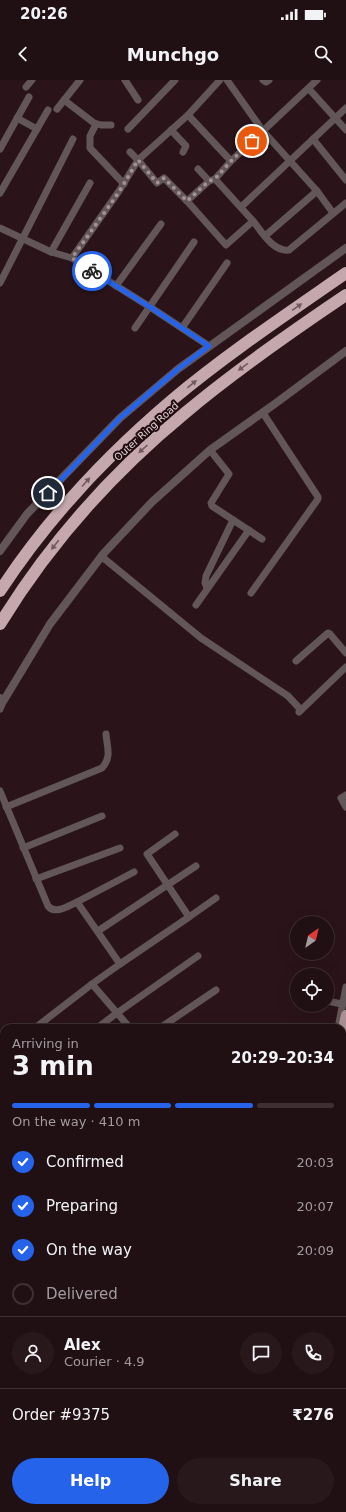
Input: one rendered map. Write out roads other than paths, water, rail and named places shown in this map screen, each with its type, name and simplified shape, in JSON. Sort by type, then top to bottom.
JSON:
[{"type":"highway","name":"Outer Ring Road","points":[[2,589],[27,552],[71,498],[101,466],[146,423],[230,354],[346,273]]},
{"type":"highway","name":"Outer Ring Road","points":[[3,619],[62,536],[107,485],[133,459],[184,413],[210,392],[275,344],[346,295]]},
{"type":"street","points":[[26,87],[32,80]]},
{"type":"street","points":[[57,109],[80,80]]},
{"type":"street","points":[[124,80],[138,100]]},
{"type":"street","points":[[128,129],[175,80]]},
{"type":"street","points":[[72,258],[124,184],[138,160],[188,115],[220,80]]},
{"type":"street","points":[[227,80],[263,131],[317,191],[334,213]]},
{"type":"street","points":[[263,80],[266,82],[269,80]]},
{"type":"street","points":[[187,201],[212,180],[317,80]]},
{"type":"street","points":[[309,89],[346,130]]},
{"type":"street","points":[[0,149],[29,97]]},
{"type":"street","points":[[64,100],[96,124],[111,125]]},
{"type":"street","points":[[241,207],[346,108]]},
{"type":"street","points":[[0,193],[48,110]]},
{"type":"street","points":[[188,115],[231,161]]},
{"type":"street","points":[[17,118],[37,129]]},
{"type":"street","points":[[96,124],[90,136],[90,148],[124,184]]},
{"type":"street","points":[[171,130],[186,146],[183,152]]},
{"type":"street","points":[[0,283],[74,139]]},
{"type":"street","points":[[313,140],[346,180]]},
{"type":"street","points":[[130,152],[157,183],[164,178],[187,201],[226,246],[253,221]]},
{"type":"street","points":[[198,169],[241,207],[277,248],[289,250],[346,203]]},
{"type":"street","points":[[51,252],[90,183]]},
{"type":"street","points":[[265,236],[317,191]]},
{"type":"street","points":[[116,286],[160,224]]},
{"type":"street","points":[[0,228],[51,252],[72,258],[209,346]]},
{"type":"street","points":[[135,328],[194,242]]},
{"type":"street","points":[[0,551],[27,514],[120,418],[178,369],[346,248]]},
{"type":"street","points":[[182,328],[227,263]]},
{"type":"street","points":[[0,708],[2,699],[50,624],[101,556],[152,502],[210,450],[263,413],[346,351]]},
{"type":"street","points":[[251,593],[318,499],[263,413]]},
{"type":"street","points":[[210,450],[229,474],[211,503],[212,506],[262,539]]},
{"type":"street","points":[[207,588],[205,583],[206,576],[233,520]]},
{"type":"street","points":[[196,605],[249,530]]},
{"type":"street","points":[[101,556],[201,638],[288,696],[300,711],[346,668]]},
{"type":"street","points":[[296,661],[328,633],[346,653]]},
{"type":"street","points":[[6,808],[102,768],[108,762],[109,758],[106,734]]},
{"type":"street","points":[[0,791],[36,879],[51,910],[55,911],[78,902],[134,872]]},
{"type":"street","points":[[346,795],[341,798],[346,806]]},
{"type":"street","points":[[23,848],[102,816]]},
{"type":"street","points":[[175,834],[147,854],[189,917]]},
{"type":"street","points":[[36,879],[120,848]]},
{"type":"street","points":[[98,931],[196,866]]},
{"type":"street","points":[[40,1024],[92,984],[216,898]]},
{"type":"street","points":[[78,902],[120,964]]},
{"type":"street","points":[[102,1024],[198,956]]},
{"type":"street","points":[[92,984],[127,1024]]},
{"type":"street","points":[[339,1024],[346,987]]},
{"type":"street","points":[[166,1024],[216,990]]},
{"type":"street","points":[[334,1002],[342,1004]]}]
